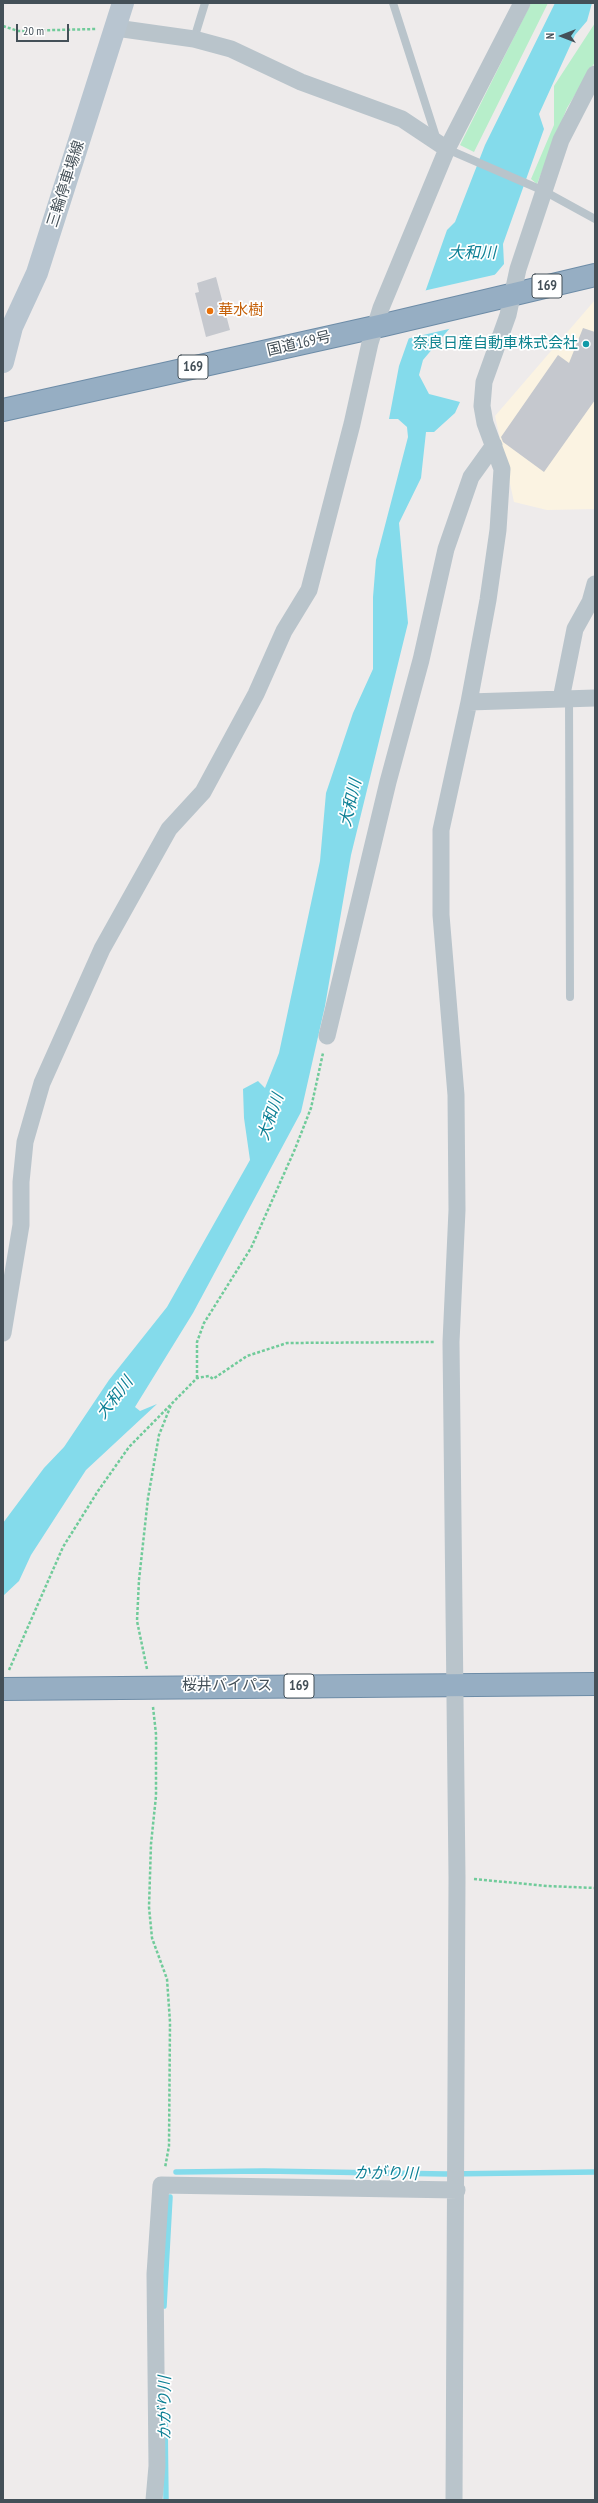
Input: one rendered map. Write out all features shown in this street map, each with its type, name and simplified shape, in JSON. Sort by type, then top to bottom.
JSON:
[{"type":"highway","name":"国道169号","points":[[3,410],[379,326],[595,275]]},
{"type":"highway","name":"桜井バイパス","points":[[5,1681],[150,1687],[595,1684]]},
{"type":"main road","name":"三輪停車場線","points":[[3,362],[12,327],[37,273],[123,3]]},
{"type":"street","points":[[3,1333],[20,1225],[20,1182],[26,1142],[42,1083],[102,949],[169,829],[204,792],[256,694],[284,631],[309,590],[379,326],[448,149],[522,3]]},
{"type":"street","points":[[116,28],[194,39],[231,49],[301,82],[402,118],[448,149]]},
{"type":"street","points":[[454,2500],[458,2190],[458,1877],[453,1684],[451,1342],[457,1210],[456,1095],[441,915],[441,830],[469,702],[488,600],[498,530],[502,469],[485,423],[482,406],[484,382],[507,295],[518,269],[561,140],[595,74]]},
{"type":"street","points":[[327,1036],[388,782],[421,660],[446,549],[471,477],[494,446]]},
{"type":"street","points":[[565,699],[575,629],[590,602],[595,584]]},
{"type":"street","points":[[469,702],[595,698]]},
{"type":"street","points":[[154,2500],[157,2466],[155,2274],[161,2185],[458,2190]]},
{"type":"lane","points":[[194,39],[205,3]]},
{"type":"lane","points":[[393,3],[448,149],[544,191],[595,219]]},
{"type":"lane","points":[[565,699],[570,997]]},
{"type":"path","points":[[3,26],[18,31],[116,28]]},
{"type":"path","points":[[197,1378],[197,1342],[204,1323],[251,1248],[295,1149],[311,1108],[327,1036]]},
{"type":"path","points":[[5,1681],[63,1547],[98,1491],[130,1447],[197,1378],[209,1376],[213,1379],[247,1356],[287,1343],[451,1342]]},
{"type":"path","points":[[161,2185],[169,2146],[170,2022],[167,1979],[152,1938],[149,1907],[151,1844],[156,1796],[156,1734],[150,1687],[137,1621],[139,1580],[148,1498],[159,1435],[172,1403]]},
{"type":"path","points":[[458,1877],[547,1886],[595,1888]]},
{"type":"shaded area","name":"奈良日産自動車株式会社","points":[[595,300],[595,509],[547,510],[514,502],[495,416]]},
{"type":"green space","points":[[531,3],[548,3],[474,152],[460,145]]},
{"type":"green space","points":[[595,23],[595,62],[567,108],[537,184],[531,179],[554,125],[554,86]]},
{"type":"water","name":"大和川","points":[[555,3],[592,3],[587,21],[575,35],[539,114],[544,129],[503,244],[504,264],[423,360],[419,375],[429,394],[460,402],[455,413],[434,432],[426,432],[421,478],[399,523],[408,623],[351,855],[325,1006],[301,1112],[193,1313],[135,1407],[140,1411],[157,1404],[86,1470],[31,1555],[19,1581],[3,1596],[3,1523],[44,1468],[64,1447],[109,1380],[167,1307],[250,1160],[244,1118],[243,1089],[258,1081],[265,1088],[279,1053],[320,861],[326,793],[353,713],[373,669],[373,597],[376,560],[408,437],[407,427],[398,419],[389,419],[399,366],[447,230],[455,222],[485,145]]},
{"type":"pier","points":[[498,274],[453,328],[406,339],[423,291]]},
{"type":"building","name":"華水樹","points":[[216,277],[230,330],[206,337],[195,293],[199,292],[197,283]]},
{"type":"building","points":[[583,328],[595,332],[595,400],[544,472],[503,442],[501,437],[558,355],[569,363]]},
{"type":"waterway","name":"かがり川","points":[[176,2172],[264,2171],[446,2174],[595,2172]]},
{"type":"waterway","name":"かがり川","points":[[164,2306],[170,2197]]},
{"type":"waterway","name":"かがり川","points":[[165,2417],[166,2500]]},
{"type":"place","name":"華水樹","points":[[210,311]]},
{"type":"place","name":"奈良日産自動車株式会社","points":[[586,344]]}]
